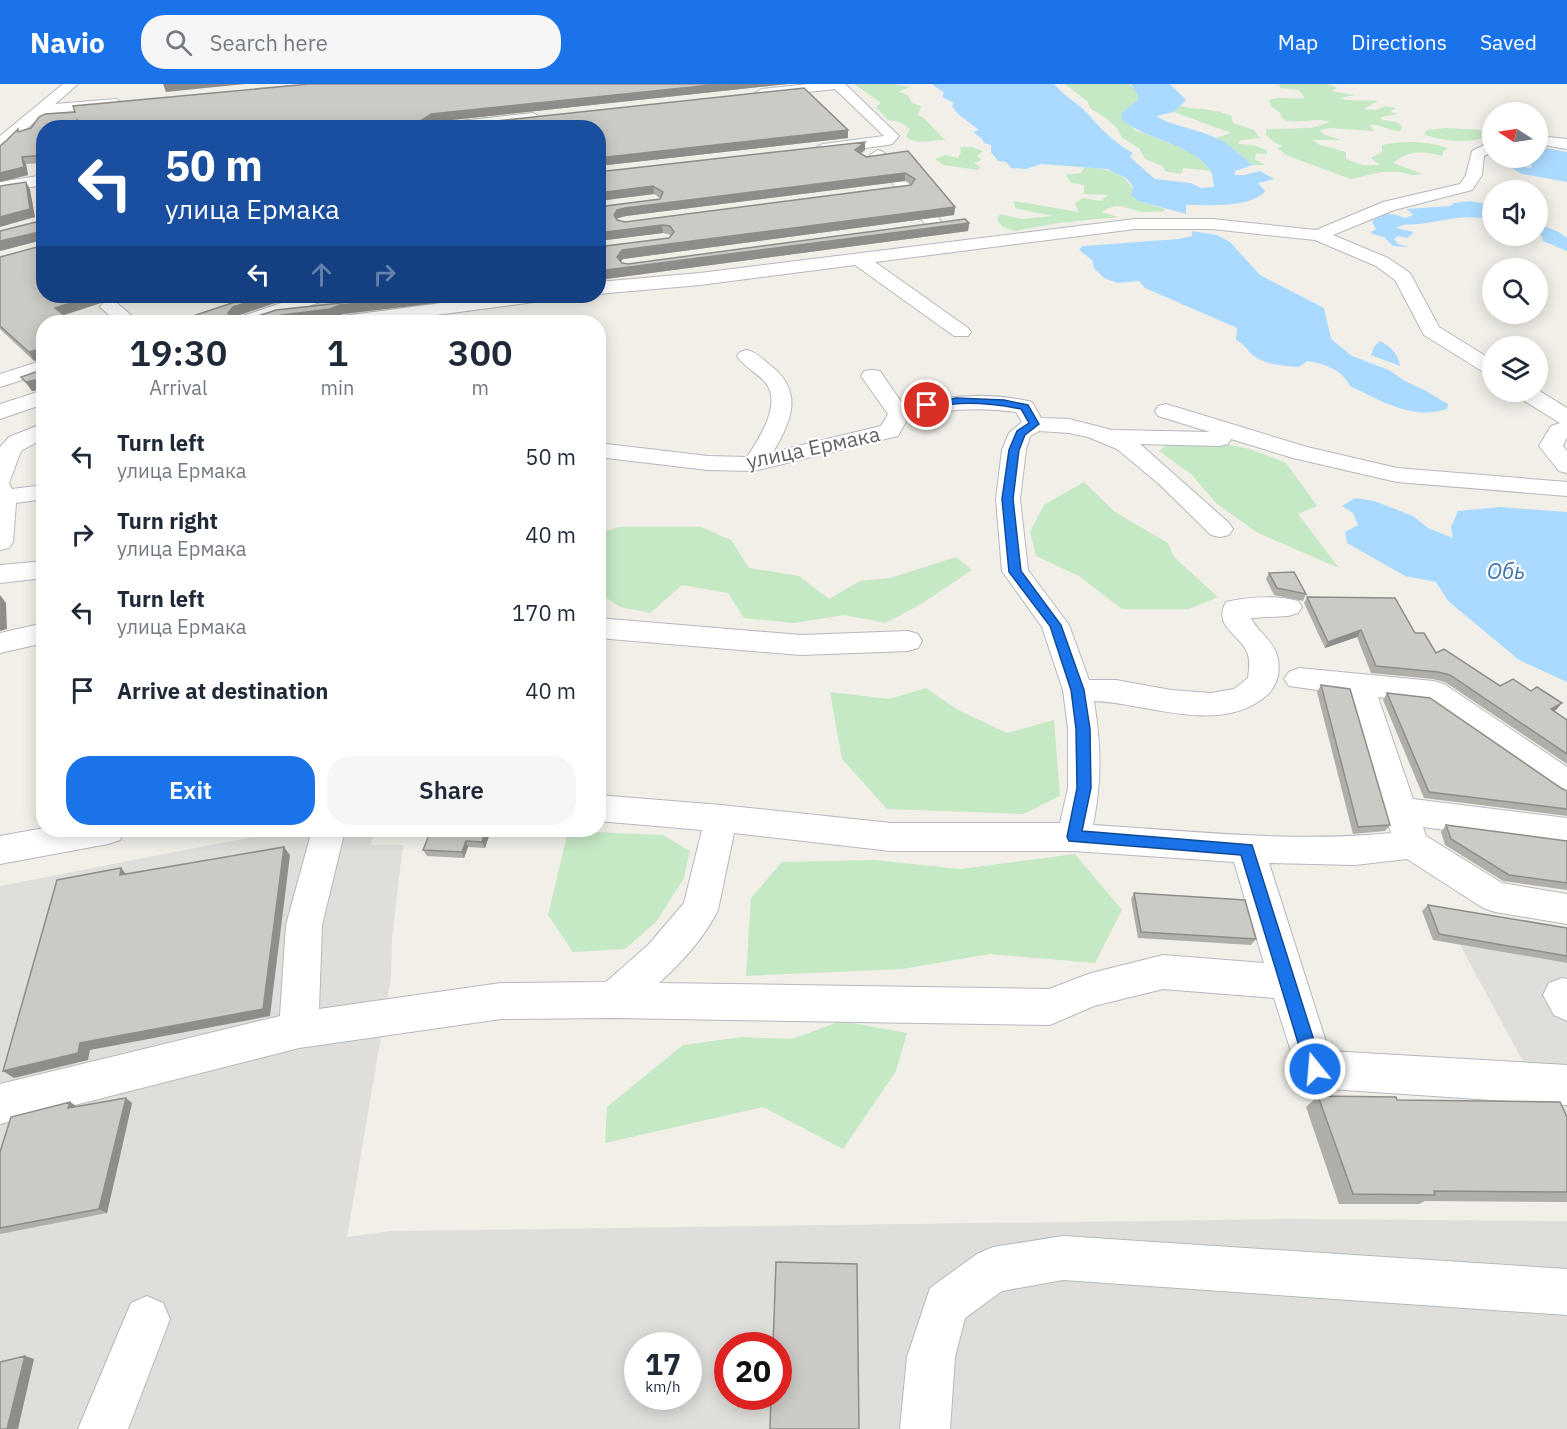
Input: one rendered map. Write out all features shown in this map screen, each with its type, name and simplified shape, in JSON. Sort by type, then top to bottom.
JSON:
[{"type":"street","points":[[1,143],[47,109],[70,84]]},
{"type":"street","points":[[743,95],[838,84],[892,136],[882,148],[820,162]]},
{"type":"street","points":[[47,109],[135,101]]},
{"type":"street","points":[[506,120],[552,115]]},
{"type":"street","points":[[1548,141],[1567,144]]},
{"type":"street","points":[[882,148],[891,172],[934,224]]},
{"type":"street","points":[[806,150],[882,148],[900,153]]},
{"type":"street","points":[[1318,235],[1389,206],[1443,195],[1466,187],[1474,175],[1477,154],[1482,151]]},
{"type":"street","points":[[868,174],[891,172]]},
{"type":"street","points":[[0,187],[36,181]]},
{"type":"street","points":[[881,191],[904,188]]},
{"type":"street","points":[[896,209],[920,206]]},
{"type":"street","points":[[911,227],[956,222]]},
{"type":"street","points":[[606,287],[700,279],[1135,224],[1212,224],[1318,235],[1382,262],[1403,277],[1431,331],[1482,363]]},
{"type":"street","points":[[857,258],[961,332]]},
{"type":"street","points":[[264,315],[299,303]]},
{"type":"street","points":[[276,311],[354,303]]},
{"type":"street","points":[[394,315],[483,303]]},
{"type":"street","points":[[110,307],[120,315]]},
{"type":"street","points":[[747,356],[777,383],[780,395],[772,438],[754,464]]},
{"type":"street","points":[[1,380],[36,369]]},
{"type":"street","points":[[872,376],[895,431]]},
{"type":"street","points":[[0,412],[36,399]]},
{"type":"street","name":"улица Ермака","points":[[606,451],[708,464],[754,464],[895,431],[927,405],[956,401],[1004,403],[1024,407],[1034,424]]},
{"type":"street","points":[[1542,402],[1567,418]]},
{"type":"street","points":[[1166,411],[1301,453],[1397,475],[1479,484],[1567,489]]},
{"type":"street","points":[[1074,837],[1084,788],[1083,729],[1078,690],[1055,625],[1015,572],[1008,499],[1014,450],[1020,433],[1034,424],[1069,426],[1125,444],[1167,479],[1220,529]]},
{"type":"street","points":[[1567,428],[1559,431],[1551,446],[1567,466]]},
{"type":"street","points":[[0,542],[1,488],[7,437],[36,432]]},
{"type":"street","points":[[1108,437],[1254,439]]},
{"type":"street","points":[[1,488],[36,491]]},
{"type":"street","points":[[0,574],[36,570]]},
{"type":"street","points":[[1078,690],[1116,691],[1171,701],[1211,704],[1242,699],[1262,683],[1265,661],[1257,642],[1237,623],[1236,609],[1287,607]]},
{"type":"street","points":[[606,629],[801,645],[908,641]]},
{"type":"street","points":[[1299,679],[1433,692],[1567,784]]},
{"type":"street","points":[[1359,686],[1412,846]]},
{"type":"street","points":[[606,809],[721,818],[891,837],[1074,837],[1246,849],[1355,851],[1412,846],[1495,897],[1567,909]]},
{"type":"street","points":[[1401,811],[1567,832]]},
{"type":"street","points":[[614,1000],[662,956],[700,910],[721,818]]},
{"type":"street","points":[[0,850],[70,837]]},
{"type":"street","points":[[299,1030],[304,925],[326,837]]},
{"type":"street","points":[[1246,849],[1315,1069],[1567,1085]]},
{"type":"street","points":[[0,1104],[299,1030],[501,1001],[614,1000],[1050,1007],[1091,990],[1163,972],[1287,982]]},
{"type":"street","points":[[925,1429],[931,1357],[946,1304],[993,1270],[1063,1258],[1567,1292]]},
{"type":"street","points":[[103,1429],[147,1319]]},
{"type":"shaded area","points":[[261,303],[443,303],[351,315],[226,315]]},
{"type":"shaded area","points":[[252,837],[373,837],[370,845],[403,845],[392,938],[391,978],[347,1237],[392,1231],[1288,1219],[1567,1221],[1567,1429],[0,1429],[0,886]]},
{"type":"shaded area","points":[[1460,945],[1567,963],[1567,1146],[1535,1084]]},
{"type":"green space","points":[[854,84],[893,84],[910,87],[898,92],[908,95],[912,103],[921,106],[918,115],[946,140],[920,142],[906,137],[910,129],[900,122],[888,120],[876,107],[881,103]]},
{"type":"green space","points":[[1065,84],[1129,84],[1136,91],[1138,100],[1121,113],[1134,130],[1190,151],[1212,171],[1183,168],[1181,174],[1165,171],[1163,166],[1145,159],[1139,148],[1122,138],[1117,128],[1090,108],[1088,102]]},
{"type":"green space","points":[[1279,84],[1328,84],[1337,88],[1330,91],[1355,95],[1340,98],[1378,101],[1364,109],[1377,110],[1384,106],[1396,108],[1390,112],[1397,114],[1381,117],[1382,120],[1397,122],[1402,126],[1400,131],[1374,125],[1370,125],[1374,131],[1330,128],[1319,130],[1325,135],[1341,140],[1312,140],[1320,145],[1346,152],[1346,159],[1363,165],[1380,165],[1371,158],[1382,152],[1382,145],[1399,142],[1424,143],[1448,148],[1442,156],[1416,153],[1393,163],[1423,174],[1382,172],[1351,179],[1288,156],[1277,148],[1283,146],[1275,143],[1266,135],[1266,129],[1311,128],[1330,122],[1318,120],[1294,122],[1282,119],[1269,100],[1305,98],[1299,90],[1280,88]]},
{"type":"green space","points":[[1180,106],[1225,113],[1231,116],[1233,123],[1254,130],[1260,138],[1240,140],[1238,144],[1253,145],[1267,150],[1267,154],[1256,153],[1255,159],[1265,165],[1253,165],[1216,138],[1231,133],[1174,112]]},
{"type":"green space","points":[[1446,128],[1481,130],[1482,138],[1469,141],[1437,138],[1424,134],[1427,130]]},
{"type":"green space","points":[[960,147],[971,147],[983,151],[977,156],[982,160],[974,163],[980,167],[978,170],[944,165],[935,159],[946,155],[958,158],[961,152]]},
{"type":"green space","points":[[1085,167],[1118,174],[1129,184],[1138,201],[1165,209],[1163,212],[1144,212],[1116,206],[1101,212],[1118,217],[1058,223],[1015,231],[1003,227],[997,220],[1000,214],[1021,219],[1053,216],[1015,208],[1014,201],[1079,212],[1075,203],[1083,198],[1101,201],[1108,195],[1084,194],[1084,185],[1071,183],[1066,175],[1081,173]]},
{"type":"green space","points":[[1218,443],[1250,449],[1286,463],[1317,506],[1298,514],[1339,568],[1258,533],[1216,503],[1191,474],[1159,451],[1168,444]]},
{"type":"green space","points":[[1084,482],[1115,512],[1168,543],[1174,557],[1218,597],[1189,609],[1122,609],[1079,576],[1036,556],[1030,532],[1044,505]]},
{"type":"green space","points":[[620,527],[701,527],[731,540],[749,568],[799,576],[829,599],[860,581],[890,578],[956,557],[972,570],[921,604],[886,623],[844,615],[794,623],[744,618],[728,593],[682,585],[650,613],[620,607],[606,598],[606,531]]},
{"type":"green space","points":[[926,688],[958,710],[1007,733],[1054,720],[1060,796],[1023,814],[887,809],[842,759],[830,692],[889,699]]},
{"type":"green space","points":[[606,833],[663,835],[690,851],[684,878],[657,921],[625,949],[573,952],[548,915],[567,837],[606,837]]},
{"type":"green space","points":[[1075,854],[1122,910],[1095,963],[990,954],[902,969],[746,976],[751,898],[782,862],[874,860],[961,869]]},
{"type":"green space","points":[[841,1021],[907,1033],[896,1071],[843,1149],[763,1107],[605,1143],[607,1107],[683,1045],[742,1037],[792,1039]]},
{"type":"water","points":[[932,84],[1054,84],[1083,109],[1112,139],[1133,153],[1130,157],[1155,179],[1191,183],[1201,188],[1214,187],[1211,172],[1202,161],[1181,148],[1144,133],[1122,120],[1121,113],[1138,100],[1138,95],[1131,84],[1170,84],[1186,100],[1174,112],[1156,116],[1219,140],[1253,165],[1235,171],[1235,175],[1260,171],[1274,179],[1258,183],[1265,191],[1251,200],[1217,205],[1186,205],[1186,214],[1138,201],[1131,195],[1133,186],[1126,178],[1107,169],[1041,164],[1026,169],[1011,168],[1006,162],[998,161],[991,152],[991,145],[984,143],[973,132],[979,130],[958,114],[952,106],[954,103],[942,97],[944,93]]},
{"type":"water","points":[[1548,148],[1567,152],[1567,182],[1522,174],[1512,168],[1548,168]]},
{"type":"water","points":[[1470,201],[1482,203],[1482,218],[1464,217],[1396,228],[1414,232],[1407,238],[1398,236],[1394,239],[1398,244],[1409,247],[1393,246],[1384,237],[1371,232],[1376,229],[1372,222],[1379,216],[1392,214],[1405,218],[1413,215],[1407,209],[1450,206],[1454,203]]},
{"type":"water","points":[[1548,228],[1567,238],[1567,251],[1548,243]]},
{"type":"water","points":[[1192,231],[1217,235],[1230,242],[1260,275],[1324,308],[1331,339],[1352,356],[1389,370],[1448,404],[1447,409],[1435,412],[1409,411],[1350,386],[1343,376],[1332,368],[1307,361],[1299,367],[1264,361],[1254,356],[1236,340],[1237,328],[1145,288],[1139,281],[1117,283],[1104,278],[1094,268],[1092,260],[1079,250],[1083,246],[1179,239],[1192,236]]},
{"type":"water","points":[[1380,341],[1398,357],[1400,366],[1371,355],[1374,347]]},
{"type":"water","name":"Обь","points":[[1355,498],[1374,501],[1413,516],[1428,528],[1453,538],[1451,527],[1458,511],[1500,507],[1567,512],[1567,682],[1519,660],[1448,601],[1436,582],[1405,576],[1347,543],[1345,532],[1358,525],[1353,513],[1342,506]]},
{"type":"building","points":[[309,84],[721,84],[431,114],[422,120],[37,120],[45,114],[75,112],[73,106]]},
{"type":"building","points":[[804,88],[848,130],[606,157],[606,120],[506,120]]},
{"type":"building","points":[[36,121],[36,156],[22,157],[24,167],[0,173],[0,146],[18,129],[18,132],[31,128]]},
{"type":"building","points":[[865,142],[855,150],[866,157],[908,151],[955,207],[622,250],[617,257],[622,263],[965,219],[969,223],[606,270],[606,246],[669,238],[674,232],[670,226],[662,225],[606,232],[606,206],[660,199],[663,192],[653,186],[606,192],[606,171]],"holes":[[[905,173],[915,179],[911,185],[625,222],[617,220],[614,215],[617,210],[625,208]]]},
{"type":"building","points":[[26,182],[30,209],[0,217],[0,186]]},
{"type":"building","points":[[36,222],[36,233],[0,241],[0,231]]},
{"type":"building","points":[[36,247],[36,303],[70,303],[55,308],[64,315],[36,315],[36,350],[29,352],[0,326],[0,257]]},
{"type":"building","points":[[232,303],[245,303],[233,307],[228,313],[229,315],[196,315]]},
{"type":"building","points":[[358,303],[282,315],[261,315],[276,310]]},
{"type":"building","points":[[36,372],[36,380],[26,382],[21,377]]},
{"type":"building","points":[[1294,572],[1306,594],[1277,588],[1269,573]]},
{"type":"building","points":[[1307,597],[1395,598],[1415,633],[1424,633],[1436,653],[1444,649],[1500,686],[1513,679],[1531,691],[1537,687],[1562,703],[1551,709],[1567,720],[1567,754],[1450,675],[1376,666],[1361,630],[1328,642]]},
{"type":"building","points":[[1321,685],[1350,689],[1390,825],[1358,827]]},
{"type":"building","points":[[1387,693],[1430,698],[1567,791],[1567,809],[1429,792]]},
{"type":"building","points":[[1446,825],[1567,841],[1567,883],[1509,875],[1451,839]]},
{"type":"building","points":[[428,837],[484,837],[482,842],[466,841],[462,852],[423,850]]},
{"type":"building","points":[[284,847],[263,1009],[80,1043],[78,1053],[3,1071],[57,880],[121,868],[120,875]]},
{"type":"building","points":[[1134,893],[1245,900],[1256,939],[1141,932]]},
{"type":"building","points":[[1428,905],[1567,928],[1567,956],[1439,934]]},
{"type":"building","points":[[1318,1096],[1396,1097],[1397,1100],[1560,1102],[1567,1117],[1567,1192],[1434,1191],[1435,1195],[1353,1194]]},
{"type":"building","points":[[126,1098],[99,1209],[0,1228],[0,1152],[11,1117],[70,1102],[68,1108]]},
{"type":"building","points":[[776,1262],[857,1264],[859,1429],[770,1429],[771,1410],[792,1410],[792,1332],[774,1332]]},
{"type":"building","points":[[25,1356],[7,1429],[0,1429],[0,1362]]},
{"type":"route","points":[[927,405],[956,401],[1004,403],[1024,407],[1034,424],[1020,433],[1014,450],[1008,499],[1015,572],[1055,625],[1078,690],[1083,729],[1084,788],[1074,837],[1246,849],[1315,1069]]}]
